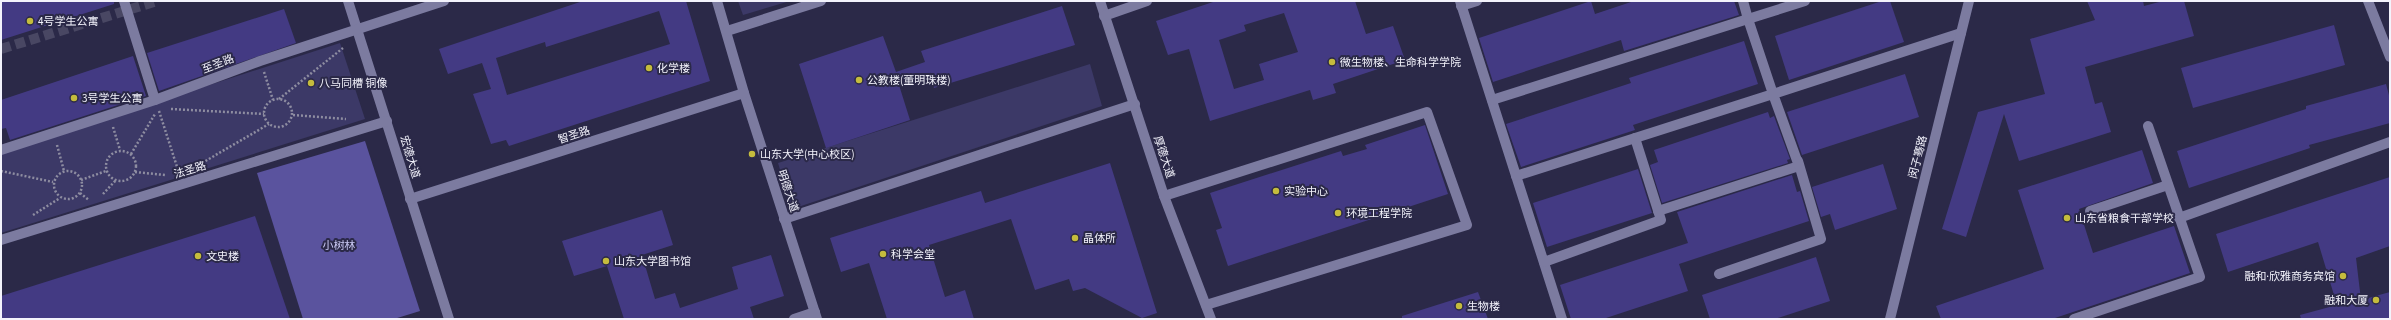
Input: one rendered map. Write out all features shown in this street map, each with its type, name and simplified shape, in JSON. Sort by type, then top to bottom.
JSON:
[{"type":"street","points":[[124,1],[157,104]]},
{"type":"street","name":"宏德大道","points":[[348,1],[449,319]]},
{"type":"street","name":"至圣路","points":[[1,150],[109,115],[157,104],[260,61],[358,32],[444,1]]},
{"type":"street","name":"明德大道","points":[[717,1],[727,30],[744,93],[816,316]]},
{"type":"street","points":[[727,30],[822,1]]},
{"type":"street","name":"厚德大道","points":[[1100,1],[1164,196],[1211,319]]},
{"type":"street","points":[[1104,16],[1147,1]]},
{"type":"street","points":[[1476,1],[1460,3],[1562,319]]},
{"type":"street","points":[[1719,274],[1822,239],[1798,161],[1773,94],[1748,19],[1744,1]]},
{"type":"street","points":[[1492,100],[1806,1]]},
{"type":"street","name":"闵子骞路","points":[[1890,319],[1969,1]]},
{"type":"street","points":[[2368,1],[2390,57]]},
{"type":"street","points":[[1516,176],[1962,33]]},
{"type":"street","name":"智圣路","points":[[410,199],[744,93]]},
{"type":"street","points":[[784,219],[1135,104]]},
{"type":"street","points":[[1164,196],[1427,112],[1467,225],[1206,305]]},
{"type":"street","name":"法圣路","points":[[1,240],[387,121]]},
{"type":"street","points":[[2074,319],[2200,277],[2148,126]]},
{"type":"street","points":[[1544,262],[1660,220],[1635,138]]},
{"type":"street","points":[[2179,218],[2390,142]]},
{"type":"street","points":[[1658,211],[1800,166],[1798,161]]},
{"type":"street","points":[[2090,211],[2168,185]]},
{"type":"street","points":[[794,319],[816,316]]},
{"type":"path","points":[[279,99],[358,32]]},
{"type":"path","points":[[260,61],[273,100]]},
{"type":"path","points":[[279,99],[287,102],[292,108],[293,115],[286,125],[274,127],[269,124],[264,114],[269,103],[273,100],[279,99]]},
{"type":"path","points":[[157,104],[264,114]]},
{"type":"path","points":[[131,154],[157,104]]},
{"type":"path","points":[[135,172],[180,176],[157,104]]},
{"type":"path","points":[[109,115],[120,150]]},
{"type":"path","points":[[293,115],[348,119]]},
{"type":"path","points":[[201,164],[269,124]]},
{"type":"path","points":[[53,133],[64,172]]},
{"type":"path","points":[[98,199],[116,180],[129,179],[135,172],[136,162],[131,154],[120,150],[110,155],[106,165],[106,171],[116,180]]},
{"type":"path","points":[[71,171],[81,180],[82,186],[80,193],[72,199],[66,200],[57,195],[54,182],[57,175],[71,171]]},
{"type":"path","points":[[81,180],[106,171]]},
{"type":"path","points":[[1,172],[54,182]]},
{"type":"shaded area","points":[[738,1],[790,1],[743,15]]},
{"type":"shaded area","points":[[340,43],[365,119],[1,233],[1,152]]},
{"type":"shaded area","points":[[1090,64],[1102,106],[792,209],[778,163]]},
{"type":"green space","name":"小树林","points":[[365,141],[420,311],[394,319],[303,319],[257,173]]},
{"type":"building","name":"4号学生公寓","points":[[1,1],[114,1],[114,4],[1,40]]},
{"type":"building","name":"化学楼","points":[[583,1],[686,1],[710,81],[509,146],[506,140],[491,144],[473,94],[491,89],[482,63],[448,74],[439,49]],"holes":[[[659,11],[670,44],[507,95],[496,58],[545,42],[546,47]]]},
{"type":"building","name":"微生物楼、生命科学学院","points":[[1216,1],[1355,1],[1366,34],[1393,26],[1405,60],[1333,84],[1336,93],[1313,100],[1310,90],[1210,121],[1189,49],[1168,55],[1156,21]],"holes":[[[1284,13],[1298,52],[1259,64],[1264,80],[1234,89],[1219,40],[1246,31],[1244,25]]]},
{"type":"building","points":[[1591,1],[1595,14],[1634,1],[1734,1],[1739,15],[1624,51],[1621,40],[1493,82],[1479,38]]},
{"type":"building","points":[[1882,1],[1890,1],[1904,42],[1789,80],[1775,36]]},
{"type":"building","points":[[2087,1],[2143,1],[2144,6],[2163,1],[2184,1],[2194,36],[2085,67],[2095,104],[2102,102],[2111,132],[2019,161],[2004,114],[1966,237],[1942,229],[1978,112],[2045,94],[2030,39],[2095,20]]},
{"type":"building","name":"公教楼(董明珠楼)","points":[[1062,6],[1075,45],[934,88],[929,75],[899,85],[910,120],[826,148],[799,64],[883,36],[896,72],[925,62],[921,51]]},
{"type":"building","points":[[284,9],[296,43],[159,91],[147,53]]},
{"type":"building","points":[[2334,25],[2345,65],[2193,108],[2181,68]]},
{"type":"building","points":[[1744,41],[1758,84],[1633,125],[1635,130],[1521,167],[1506,124],[1631,83],[1629,78]]},
{"type":"building","name":"3号学生公寓","points":[[133,56],[146,96],[10,140],[6,128],[1,129],[1,100]]},
{"type":"building","points":[[1905,74],[1919,117],[1802,155],[1787,112]]},
{"type":"building","points":[[2386,84],[2390,99],[2390,123],[2309,145],[2310,148],[2189,188],[2177,151],[2306,109],[2306,106]]},
{"type":"building","points":[[1768,112],[1770,118],[1774,116],[1790,159],[1787,160],[1788,163],[1662,203],[1650,165],[1658,162],[1654,150]]},
{"type":"building","points":[[1425,125],[1448,194],[1228,266],[1216,230],[1222,228],[1210,193],[1341,151],[1343,156],[1367,149],[1365,145]]},
{"type":"building","points":[[2142,150],[2153,183],[2079,209],[2093,253],[2174,226],[2190,273],[2052,319],[1941,319],[1936,306],[2044,269],[2018,190]]},
{"type":"building","points":[[1110,163],[1157,313],[1142,318],[1085,288],[1073,291],[1069,279],[1035,290],[1011,219],[929,245],[945,297],[965,290],[974,319],[887,319],[869,263],[841,272],[830,238],[981,191],[985,203]]},
{"type":"building","points":[[1883,164],[1897,209],[1835,230],[1830,214],[1821,217],[1812,187]]},
{"type":"building","points":[[1638,169],[1652,213],[1547,247],[1533,203]]},
{"type":"building","points":[[1792,175],[1797,192],[1800,191],[1809,221],[1679,264],[1688,291],[1603,319],[1571,319],[1560,285],[1688,243],[1677,212]]},
{"type":"building","points":[[2390,177],[2390,246],[2356,258],[2361,300],[2390,292],[2390,319],[2301,319],[2300,315],[2337,305],[2318,242],[2228,272],[2216,234]]},
{"type":"building","name":"山东大学图书馆","points":[[662,210],[673,245],[642,255],[655,299],[675,293],[680,308],[738,289],[732,267],[771,255],[784,296],[750,307],[754,319],[624,319],[607,266],[574,276],[562,241]]},
{"type":"building","name":"文史楼","points":[[255,216],[290,319],[1,319],[1,296]]},
{"type":"building","points":[[1816,257],[1830,301],[1775,319],[1710,319],[1702,295]]},
{"type":"building","name":"生物楼","points":[[1478,292],[1488,319],[1402,319],[1402,316]]},
{"type":"tunnel","points":[[1,49],[157,1]]},
{"type":"place","name":"4号学生公寓","points":[[30,21]]},
{"type":"place","name":"微生物楼、生命科学学院","points":[[1332,62]]},
{"type":"place","name":"化学楼","points":[[649,68]]},
{"type":"place","name":"公教楼(董明珠楼)","points":[[859,80]]},
{"type":"place","name":"八马同槽 铜像","points":[[311,83]]},
{"type":"place","name":"3号学生公寓","points":[[74,98]]},
{"type":"place","name":"山东大学(中心校区)","points":[[752,154]]},
{"type":"place","name":"实验中心","points":[[1276,191]]},
{"type":"place","name":"环境工程学院","points":[[1338,213]]},
{"type":"place","name":"山东省粮食干部学校","points":[[2067,218]]},
{"type":"place","name":"晶体所","points":[[1075,238]]},
{"type":"place","name":"科学会堂","points":[[883,254]]},
{"type":"place","name":"文史楼","points":[[198,256]]},
{"type":"place","name":"山东大学图书馆","points":[[606,261]]},
{"type":"place","name":"融和·欣雅商务宾馆","points":[[2343,276]]},
{"type":"place","name":"融和大厦","points":[[2376,300]]},
{"type":"place","name":"生物楼","points":[[1459,306]]}]
